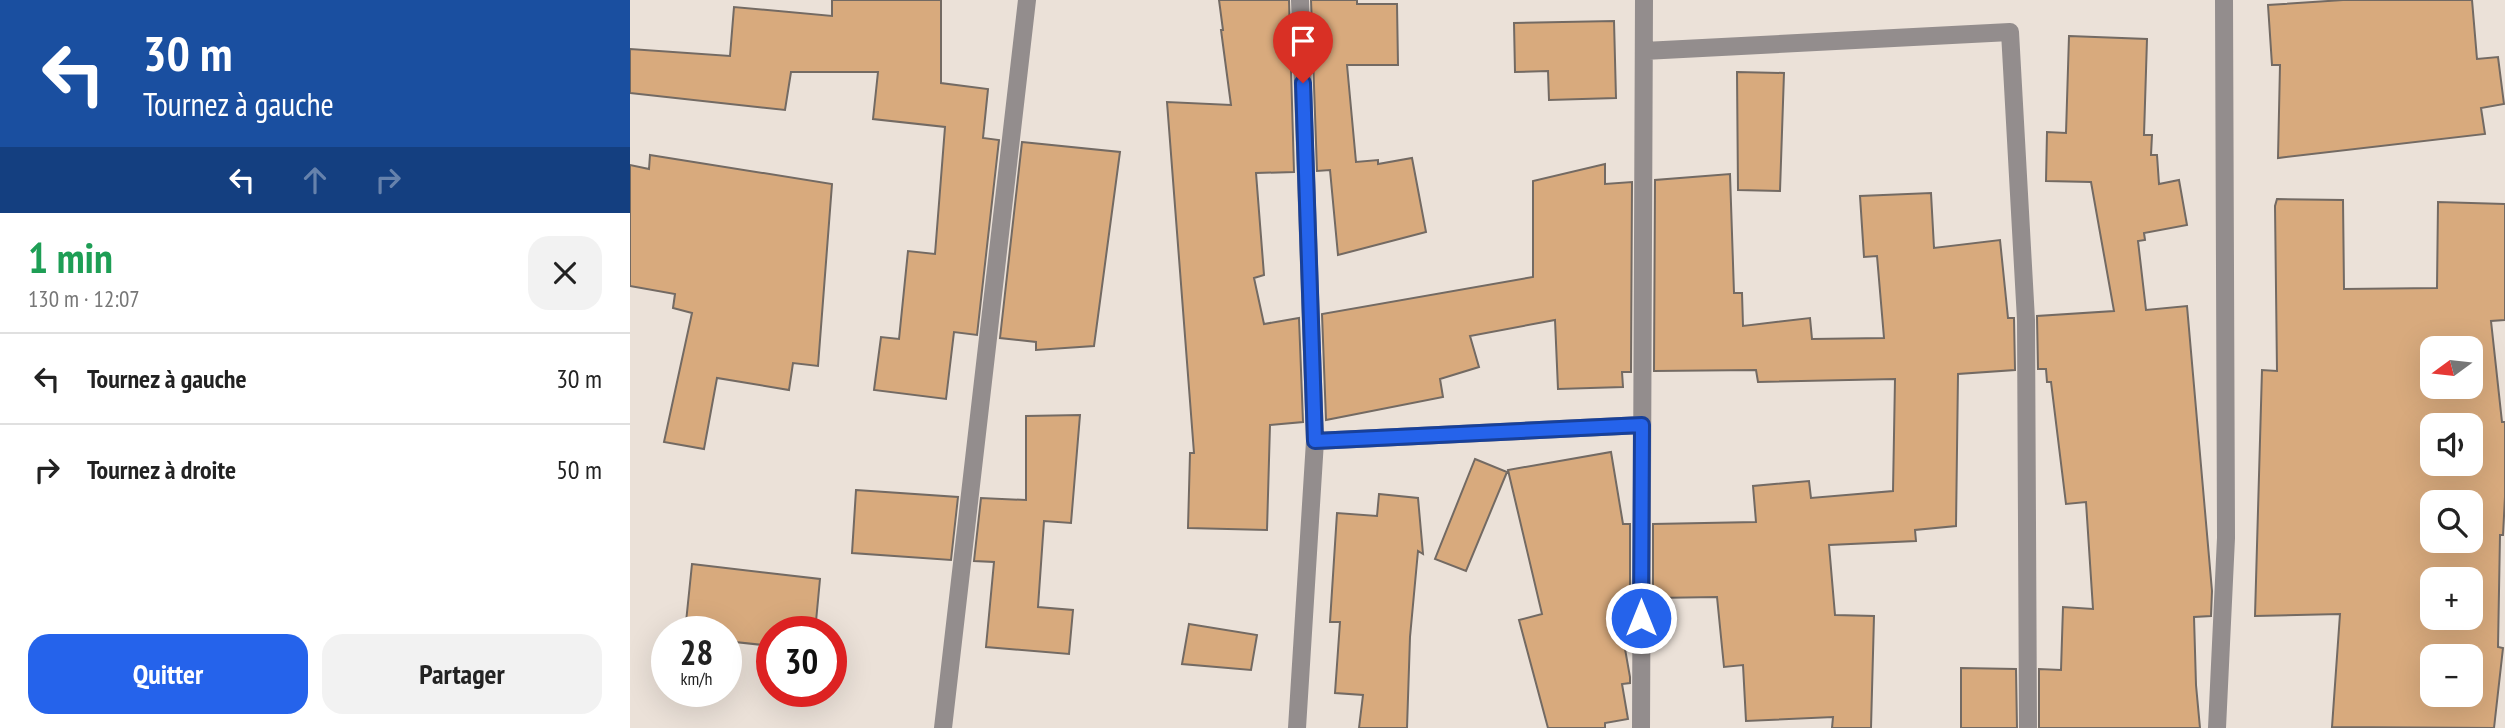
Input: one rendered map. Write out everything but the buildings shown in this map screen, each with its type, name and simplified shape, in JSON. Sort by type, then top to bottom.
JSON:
[{"type":"street","points":[[943,728],[1027,0]]},
{"type":"street","points":[[1297,728],[1315,441],[1300,0]]},
{"type":"street","points":[[1641,728],[1644,0]]},
{"type":"street","points":[[2217,728],[2227,538],[2224,0]]},
{"type":"street","points":[[1644,51],[2010,32],[2026,320],[2028,728]]},
{"type":"street","points":[[1315,441],[1642,425]]},
{"type":"route","points":[[1303,83],[1315,441],[1642,425],[1641,618]]}]
